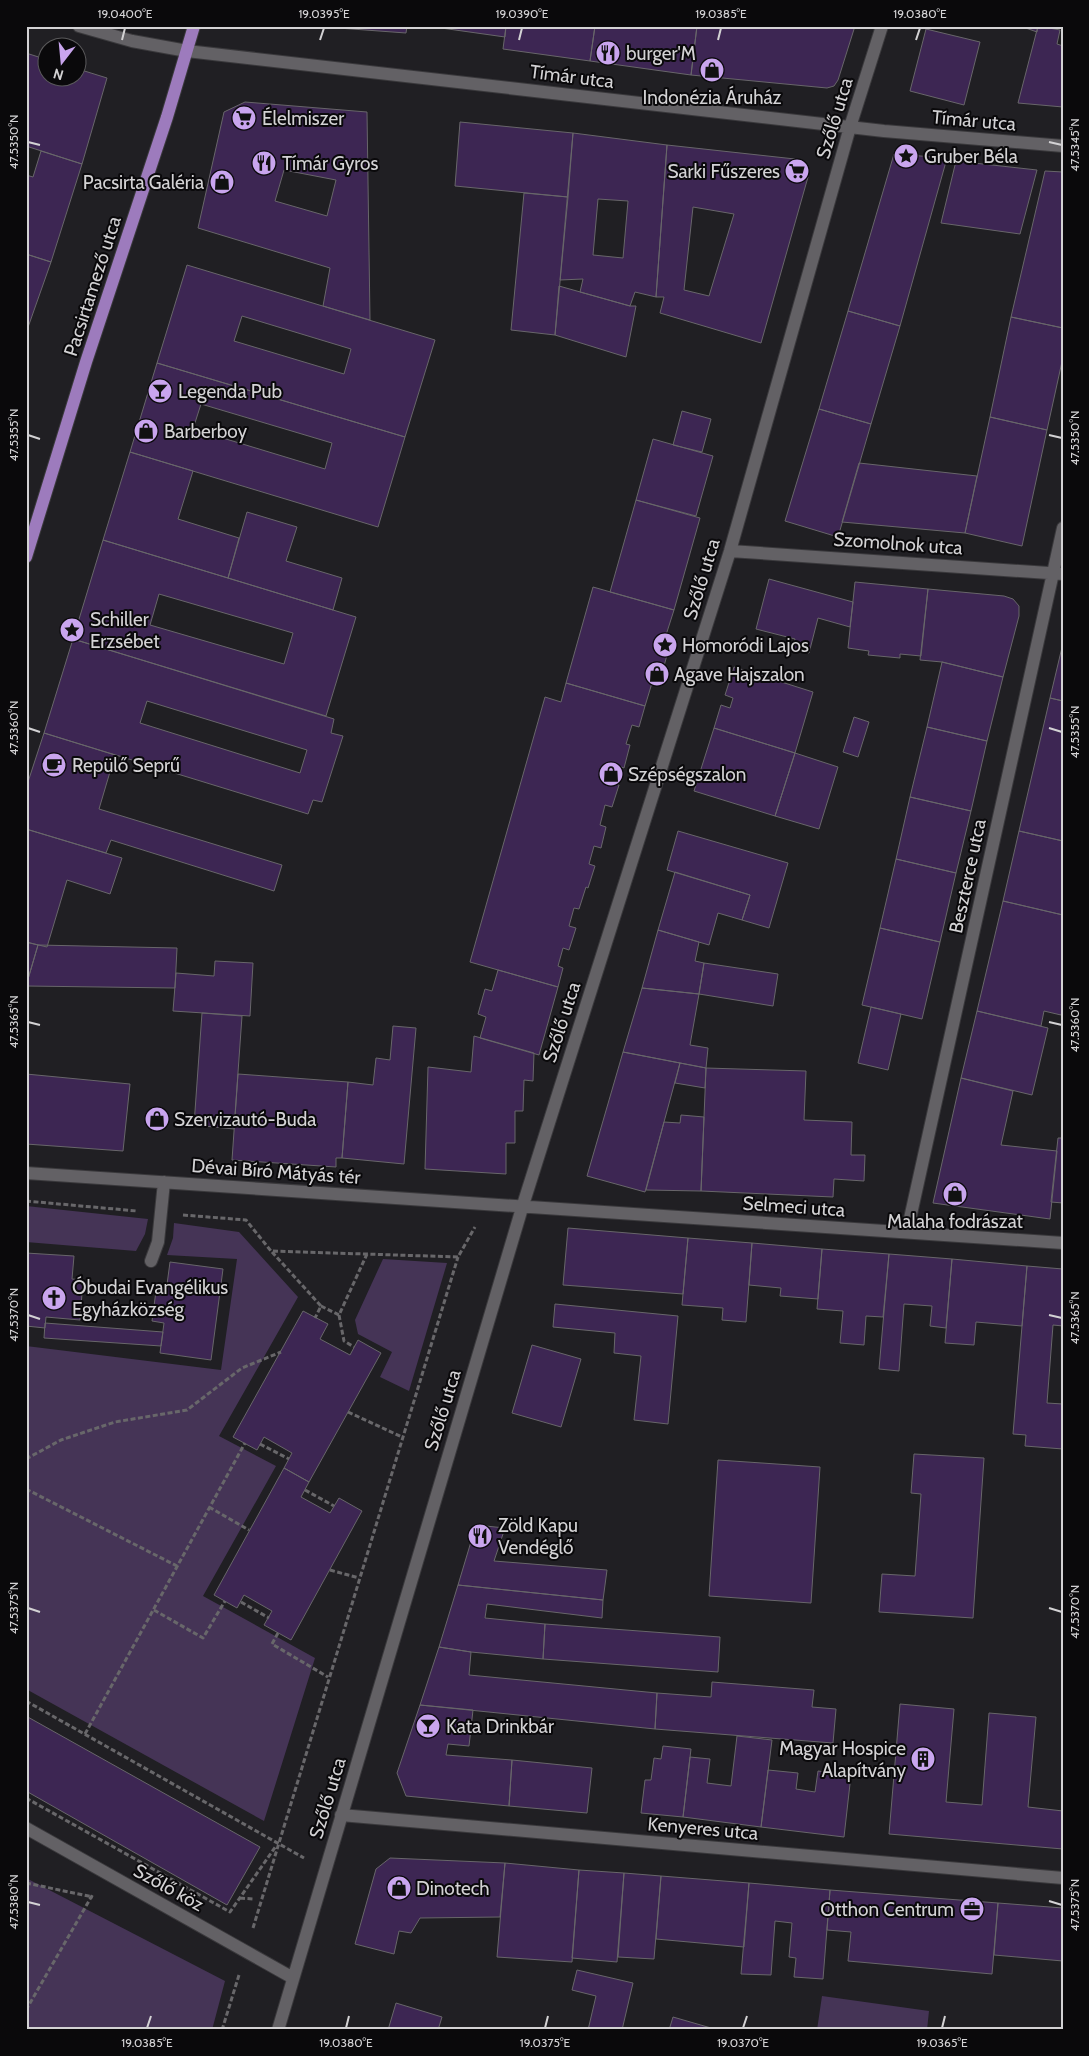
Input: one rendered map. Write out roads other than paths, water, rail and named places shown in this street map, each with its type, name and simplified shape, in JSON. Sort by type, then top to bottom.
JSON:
[{"type":"main road","name":"Pacsirtamező utca","points":[[26,557],[86,362],[194,26]]},
{"type":"street","name":"Tímár utca","points":[[79,26],[132,41],[187,51],[850,127],[1063,146]]},
{"type":"street","name":"Szőlő utca","points":[[278,2030],[522,1208],[730,551],[850,127],[882,26]]},
{"type":"street","name":"Beszterce utca","points":[[907,1232],[1058,573],[1063,528]]},
{"type":"street","name":"Szomolnok utca","points":[[730,551],[1058,573]]},
{"type":"street","name":"Dévai Bíró Mátyás tér","points":[[26,1173],[522,1208]]},
{"type":"street","points":[[151,1261],[158,1242],[164,1182]]},
{"type":"street","name":"Selmeci utca","points":[[522,1208],[1063,1243]]},
{"type":"street","name":"Kenyeres utca","points":[[341,1815],[1063,1878]]},
{"type":"street","name":"Szőlő köz","points":[[26,1828],[293,1978]]},
{"type":"place","name":"burger'M","points":[[608,53]]},
{"type":"place","name":"Indonézia Áruház","points":[[712,70]]},
{"type":"place","name":"Élelmiszer","points":[[244,118]]},
{"type":"place","name":"Gruber Béla","points":[[906,156]]},
{"type":"place","name":"Tímár Gyros","points":[[264,163]]},
{"type":"place","name":"Sarki Fűszeres","points":[[797,171]]},
{"type":"place","name":"Pacsirta Galéria","points":[[222,182]]},
{"type":"place","name":"Legenda Pub","points":[[160,391]]},
{"type":"place","name":"Barberboy","points":[[146,431]]},
{"type":"place","name":"Schiller Erzsébet","points":[[72,630]]},
{"type":"place","name":"Homoródi Lajos","points":[[665,645]]},
{"type":"place","name":"Agave Hajszalon","points":[[657,674]]},
{"type":"place","name":"Repülő Seprű","points":[[54,765]]},
{"type":"place","name":"Szépségszalon","points":[[611,774]]},
{"type":"place","name":"Szervizautó-Buda","points":[[157,1119]]},
{"type":"place","name":"Malaha fodrászat","points":[[955,1194]]},
{"type":"place","name":"Óbudai Evangélikus Egyházközség","points":[[54,1298]]},
{"type":"place","name":"Zöld Kapu Vendéglő","points":[[480,1536]]},
{"type":"place","name":"Kata Drinkbár","points":[[428,1726]]},
{"type":"place","name":"Magyar Hospice Alapítvány","points":[[923,1759]]},
{"type":"place","name":"Dinotech","points":[[399,1888]]},
{"type":"place","name":"Otthon Centrum","points":[[972,1909]]}]
